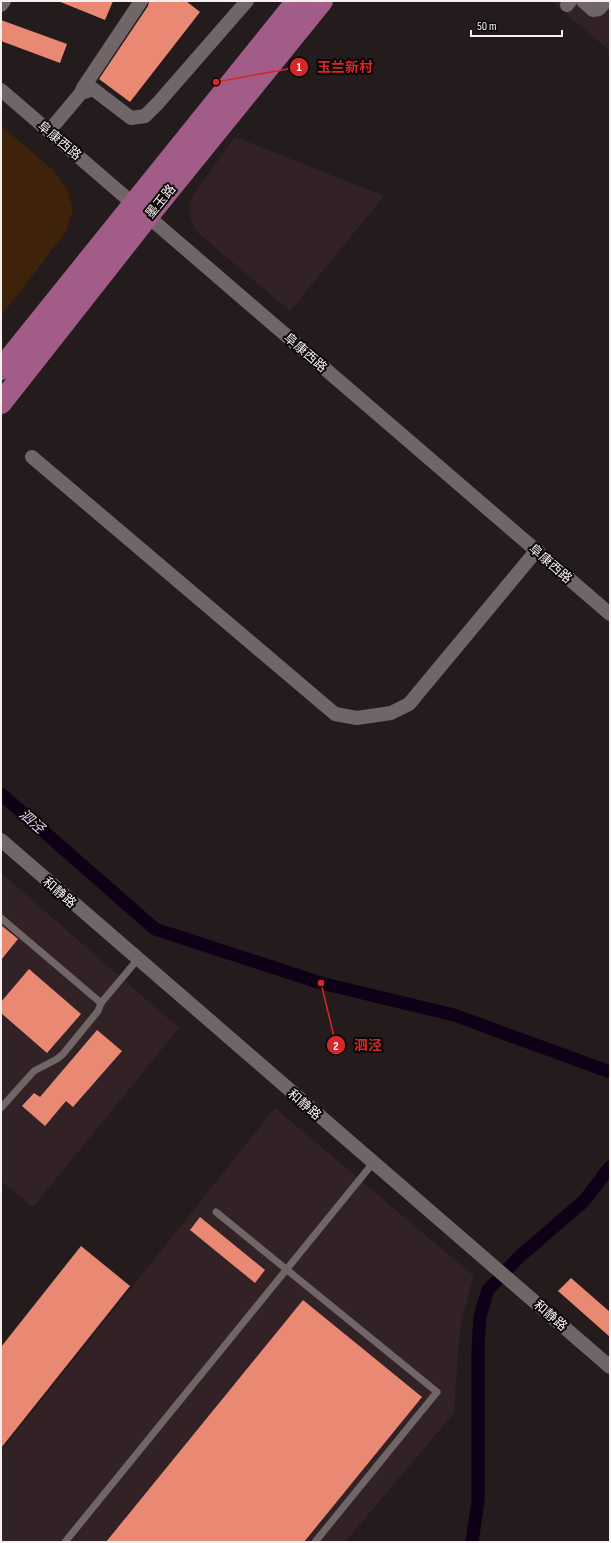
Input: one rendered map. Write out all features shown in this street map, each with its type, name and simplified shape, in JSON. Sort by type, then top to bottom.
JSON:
[{"type":"main road","name":"墨玉路","points":[[1,402],[141,210],[297,1]]},
{"type":"main road","name":"墨玉路","points":[[1,369],[322,1]]},
{"type":"street","points":[[1,5],[4,1]]},
{"type":"street","points":[[49,131],[81,93],[99,63],[141,1]]},
{"type":"street","points":[[81,93],[93,89],[131,118],[145,116],[248,1]]},
{"type":"street","points":[[583,1],[594,10],[599,9],[606,1]]},
{"type":"street","name":"阜康西路","points":[[1,90],[610,614]]},
{"type":"street","points":[[32,457],[335,714],[357,718],[391,713],[408,704],[537,550]]},
{"type":"street","name":"和静路","points":[[1,840],[610,1367]]},
{"type":"lane","points":[[1,918],[100,1003]]},
{"type":"lane","points":[[1,1108],[34,1071],[63,1054],[95,1015],[100,1003],[138,959]]},
{"type":"lane","points":[[65,1542],[373,1163]]},
{"type":"lane","points":[[216,1212],[437,1392],[315,1542]]},
{"type":"shaded area","points":[[551,1],[610,1],[610,51]]},
{"type":"shaded area","points":[[1,126],[53,170],[68,190],[73,210],[65,233],[1,316]]},
{"type":"shaded area","points":[[235,137],[384,196],[290,311],[197,232],[191,221],[189,208],[192,196]]},
{"type":"shaded area","points":[[1,873],[179,1028],[33,1207],[1,1181]]},
{"type":"shaded area","points":[[275,1108],[474,1276],[462,1317],[458,1350],[454,1413],[345,1542],[1,1542],[1,1451]]},
{"type":"building","points":[[58,1],[113,1],[105,20]]},
{"type":"building","points":[[149,1],[186,1],[200,12],[130,102],[99,79],[148,6]]},
{"type":"building","points":[[1,20],[67,44],[60,63],[1,41]]},
{"type":"building","points":[[1,925],[18,939],[1,960]]},
{"type":"building","points":[[29,969],[81,1014],[47,1053],[1,1013],[1,1002]]},
{"type":"building","points":[[97,1030],[122,1051],[73,1107],[66,1101],[45,1126],[22,1106],[34,1093],[40,1097]]},
{"type":"building","points":[[200,1217],[265,1270],[255,1283],[190,1230]]},
{"type":"building","points":[[81,1246],[130,1286],[1,1448],[1,1347]]},
{"type":"building","points":[[571,1278],[610,1312],[610,1337],[558,1291]]},
{"type":"building","points":[[303,1300],[422,1397],[304,1542],[106,1542]]},
{"type":"waterway","name":"泗泾","points":[[1,794],[155,929],[321,983],[454,1015],[610,1072]]},
{"type":"waterway","points":[[472,1542],[478,1502],[478,1348],[480,1316],[488,1290],[519,1257],[584,1201],[610,1167]]},
{"type":"place","name":"玉兰新村","points":[[216,82]]},
{"type":"place","name":"泗泾","points":[[321,983]]}]
